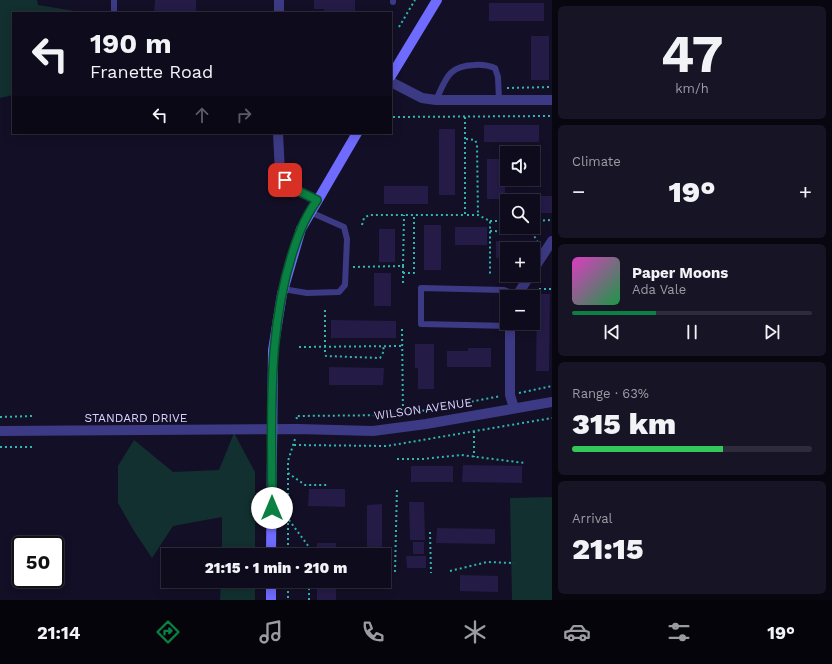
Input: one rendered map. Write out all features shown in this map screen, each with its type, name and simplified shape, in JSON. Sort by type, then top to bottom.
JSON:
[{"type":"main road","points":[[392,74],[437,0]]},
{"type":"main road","points":[[271,548],[273,350],[283,289],[301,229],[356,134]]},
{"type":"main road","points":[[271,588],[271,600]]},
{"type":"street","points":[[279,0],[279,12]]},
{"type":"street","points":[[392,83],[422,98],[436,100],[552,100]]},
{"type":"street","points":[[278,134],[280,172],[290,187],[317,200]]},
{"type":"street","points":[[540,259],[552,241]]},
{"type":"street","points":[[510,330],[510,395],[514,408]]},
{"type":"street","name":"WILSON AVENUE","points":[[272,430],[373,430],[401,428],[552,402]]},
{"type":"street","name":"STANDARD DRIVE","points":[[0,431],[272,430]]},
{"type":"lane","points":[[114,0],[114,12]]},
{"type":"lane","points":[[436,100],[447,77],[453,70],[462,65],[487,64],[495,68],[498,77],[499,100]]},
{"type":"lane","points":[[283,289],[307,293],[339,292],[346,284],[347,239],[344,227],[310,212]]},
{"type":"lane","points":[[500,324],[421,324],[421,288],[504,290]]},
{"type":"path","points":[[399,27],[415,0]]},
{"type":"path","points":[[498,88],[552,87]]},
{"type":"path","points":[[393,117],[552,116]]},
{"type":"path","points":[[465,117],[465,215]]},
{"type":"path","points":[[465,138],[475,140],[477,144],[478,215]]},
{"type":"path","points":[[362,225],[364,218],[369,215],[478,215],[490,222],[500,221]]},
{"type":"path","points":[[403,284],[404,215]]},
{"type":"path","points":[[403,273],[414,273],[414,215]]},
{"type":"path","points":[[540,221],[552,220]]},
{"type":"path","points":[[490,222],[490,274]]},
{"type":"path","points":[[490,232],[500,232]]},
{"type":"path","points":[[346,267],[403,266]]},
{"type":"path","points":[[539,289],[552,289]]},
{"type":"path","points":[[325,310],[326,356],[332,358],[380,358],[384,346]]},
{"type":"path","points":[[402,329],[402,415]]},
{"type":"path","points":[[299,347],[402,346]]},
{"type":"path","points":[[288,548],[288,461],[298,429],[296,416],[402,415],[552,386]]},
{"type":"path","points":[[0,417],[34,416]]},
{"type":"path","points":[[293,445],[387,446],[552,418]]},
{"type":"path","points":[[474,431],[474,457]]},
{"type":"path","points":[[0,447],[34,447]]},
{"type":"path","points":[[397,459],[423,459],[461,455],[525,463]]},
{"type":"path","points":[[288,472],[305,484],[326,485]]},
{"type":"path","points":[[395,572],[397,487]]},
{"type":"path","points":[[288,519],[309,548]]},
{"type":"path","points":[[430,532],[431,573]]},
{"type":"path","points":[[450,571],[487,562],[514,563]]},
{"type":"path","points":[[288,588],[288,600]]},
{"type":"path","points":[[309,588],[309,600]]},
{"type":"green space","points":[[0,0],[37,0],[38,5],[81,12],[12,12],[12,95],[0,98]]},
{"type":"green space","points":[[234,433],[255,472],[255,548],[222,548],[222,517],[173,526],[152,558],[118,503],[118,466],[134,440],[173,472],[219,470]]},
{"type":"green space","points":[[552,497],[552,600],[512,600],[510,498]]},
{"type":"green space","points":[[221,588],[255,588],[255,600],[220,600]]},
{"type":"building","points":[[155,0],[196,0],[196,12],[154,12]]},
{"type":"building","points":[[314,0],[355,0],[355,12],[324,12],[324,9],[314,9]]},
{"type":"building","points":[[489,3],[544,3],[544,21],[489,21]]},
{"type":"building","points":[[531,36],[549,36],[549,80],[531,80]]},
{"type":"building","points":[[484,125],[539,125],[539,142],[484,142]]},
{"type":"building","points":[[439,129],[455,129],[455,195],[439,195]]},
{"type":"building","points":[[487,159],[500,159],[500,186],[505,186],[505,194],[500,194],[500,199],[487,199]]},
{"type":"building","points":[[384,186],[428,186],[428,204],[384,204]]},
{"type":"building","points":[[540,196],[552,196],[552,213],[540,213]]},
{"type":"building","points":[[424,225],[441,225],[441,270],[424,270]]},
{"type":"building","points":[[455,227],[487,227],[487,245],[455,245]]},
{"type":"building","points":[[379,229],[395,229],[395,262],[379,262]]},
{"type":"building","points":[[496,241],[528,241],[500,242],[500,258],[496,258]]},
{"type":"building","points":[[374,273],[391,273],[391,306],[374,306]]},
{"type":"building","points":[[540,294],[550,294],[549,371],[536,371],[537,330],[540,330]]},
{"type":"building","points":[[331,320],[396,321],[396,338],[331,338]]},
{"type":"building","points":[[415,344],[434,344],[434,389],[418,389],[418,368],[415,368]]},
{"type":"building","points":[[468,348],[491,348],[491,367],[447,367],[447,351],[468,351]]},
{"type":"building","points":[[329,367],[384,368],[383,385],[329,385]]},
{"type":"building","points":[[463,465],[522,466],[522,483],[462,482]]},
{"type":"building","points":[[411,466],[453,466],[453,482],[411,482]]},
{"type":"building","points":[[309,489],[345,489],[345,507],[308,506]]},
{"type":"building","points":[[409,502],[424,502],[425,540],[410,540]]},
{"type":"building","points":[[382,504],[382,548],[367,548],[367,505]]},
{"type":"building","points":[[437,528],[495,529],[495,544],[436,543]]},
{"type":"building","points":[[413,542],[424,542],[424,554],[413,554]]},
{"type":"building","points":[[317,543],[336,543],[336,548],[317,548]]},
{"type":"building","points":[[406,556],[426,556],[426,568],[407,568]]},
{"type":"building","points":[[460,575],[498,576],[498,592],[460,591]]},
{"type":"building","points":[[317,588],[336,588],[336,600],[317,600]]},
{"type":"route","points":[[272,508],[273,350],[282,294],[291,261],[301,229],[317,200],[290,187],[285,180]]}]
